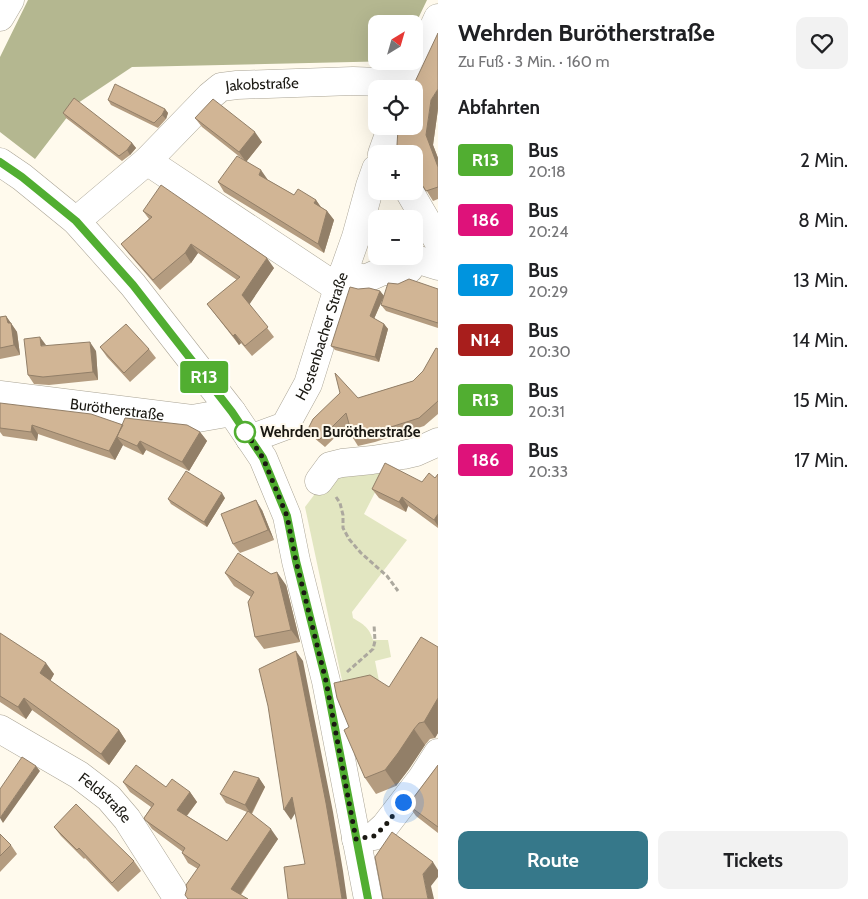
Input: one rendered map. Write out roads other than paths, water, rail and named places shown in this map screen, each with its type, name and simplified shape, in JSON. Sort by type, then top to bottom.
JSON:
[{"type":"main road","points":[[0,17],[10,0]]},
{"type":"main road","points":[[409,80],[438,18]]},
{"type":"main road","name":"Jakobstraße","points":[[76,221],[147,161],[221,87],[353,81],[368,82]]},
{"type":"main road","points":[[147,161],[340,281],[365,279],[385,270],[400,275],[428,257],[412,200]]},
{"type":"main road","points":[[0,162],[22,177],[76,221],[133,285],[232,412],[263,458],[287,516],[296,561],[326,681],[368,899]]},
{"type":"main road","name":"Hostenbacher Straße","points":[[250,439],[284,426],[308,384],[340,281],[366,241],[369,200]]},
{"type":"main road","name":"Burötherstraße","points":[[0,395],[192,419],[232,412]]},
{"type":"main road","points":[[319,481],[330,466],[416,452],[438,442]]},
{"type":"main road","name":"Feldstraße","points":[[0,729],[79,775],[109,798],[127,819],[178,899]]},
{"type":"main road","points":[[356,839],[374,836],[385,826],[422,778],[438,753]]},
{"type":"place","name":"Wehrden Burötherstraße","points":[[245,432]]}]
